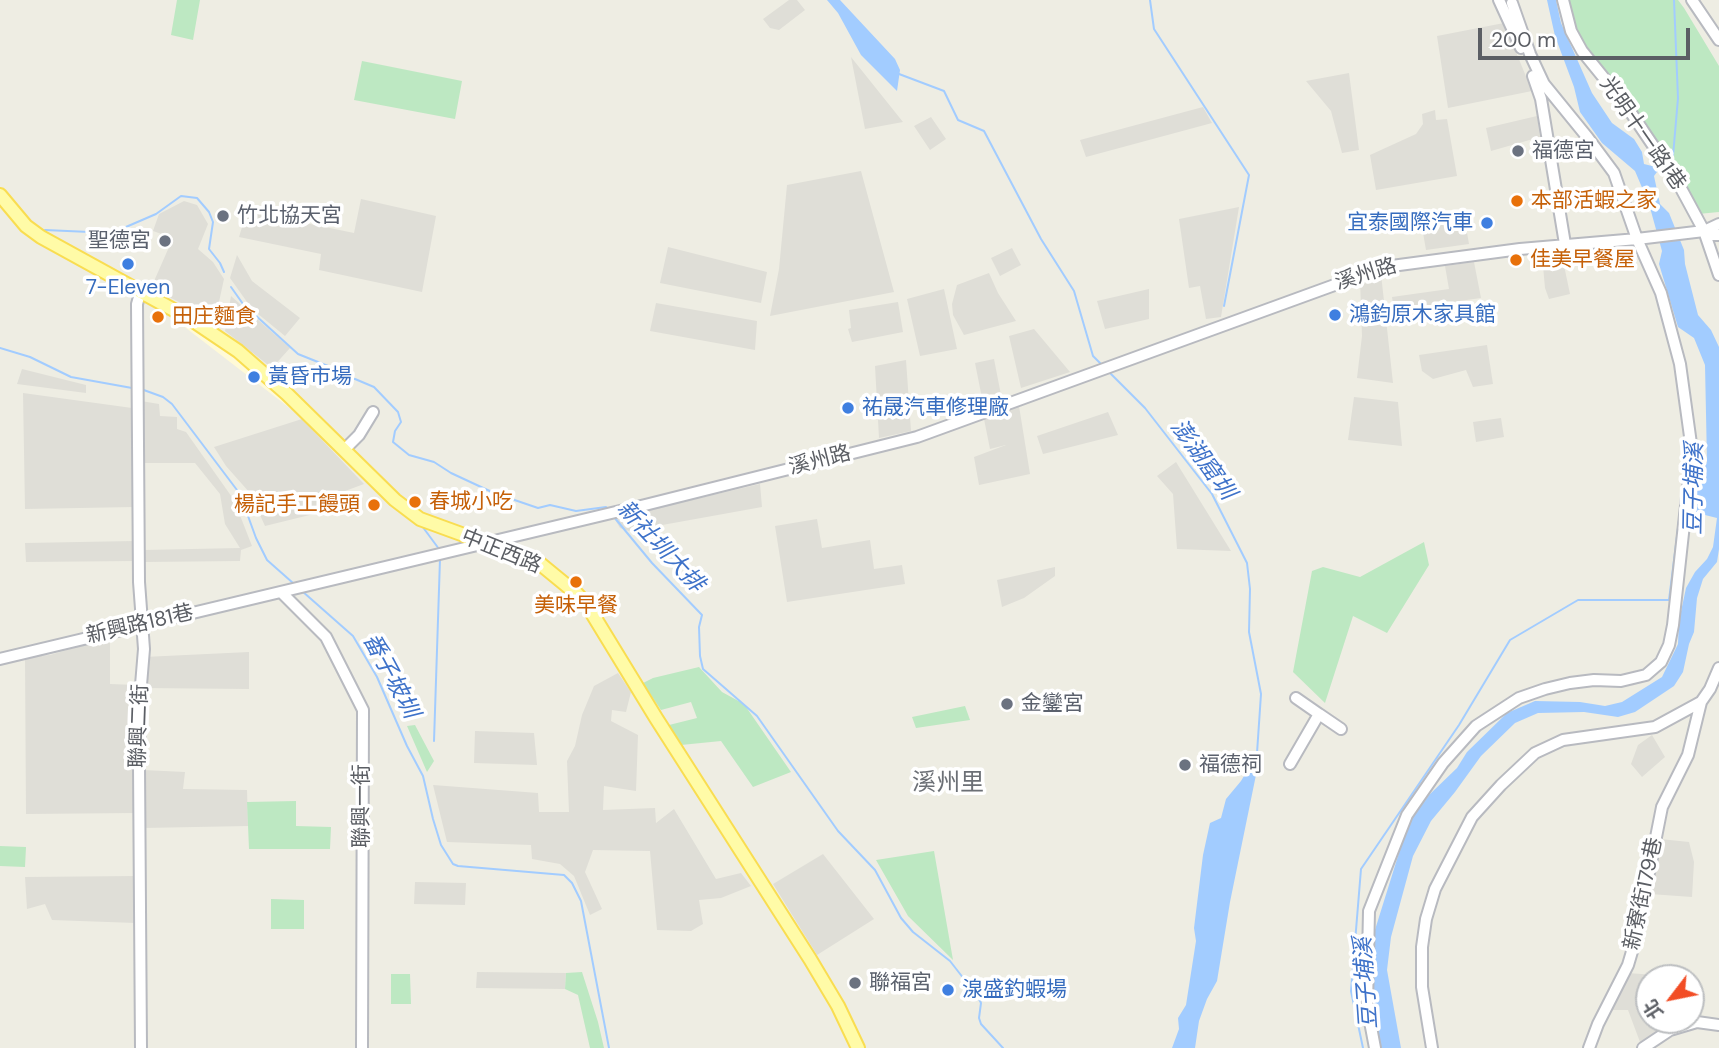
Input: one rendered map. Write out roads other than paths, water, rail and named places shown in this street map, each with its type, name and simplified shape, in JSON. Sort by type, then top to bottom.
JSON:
[{"type":"main road","name":"中正西路","points":[[0,195],[35,233],[141,290],[217,335],[238,351],[287,394],[395,500],[420,519],[538,562],[562,580],[587,605],[689,771],[810,959],[859,1048]]},
{"type":"street","points":[[1375,1048],[1367,1006],[1368,911],[1407,815],[1443,763],[1476,726],[1518,698],[1545,688],[1570,683],[1621,681],[1646,675],[1661,662],[1669,645],[1692,451],[1677,352],[1661,293],[1637,239],[1614,173],[1588,138],[1539,82],[1499,0]]},
{"type":"street","name":"光明十一路1巷","points":[[1563,0],[1571,31],[1581,51],[1625,104],[1661,154],[1704,231],[1719,275]]},
{"type":"street","points":[[1692,0],[1719,40]]},
{"type":"street","points":[[1508,19],[1512,2]]},
{"type":"street","points":[[1512,2],[1539,82],[1565,244]]},
{"type":"street","points":[[1704,231],[1719,224]]},
{"type":"street","points":[[1704,231],[1719,235]]},
{"type":"street","name":"溪州路","points":[[486,543],[917,437],[1384,267],[1429,259],[1704,231]]},
{"type":"street","name":"聯興二街","points":[[141,290],[137,304],[141,625],[144,649],[139,766],[141,1048]]},
{"type":"street","points":[[344,450],[359,435],[373,412]]},
{"type":"street","name":"新興路181巷","points":[[0,659],[486,543]]},
{"type":"street","name":"聯興一街","points":[[281,592],[326,637],[363,710],[362,1048]]},
{"type":"street","points":[[1432,1048],[1422,987],[1422,947],[1426,919],[1435,889],[1472,817],[1535,753],[1563,740],[1655,727],[1700,702],[1710,689],[1719,668]]},
{"type":"street","points":[[1296,698],[1341,729]]},
{"type":"street","name":"新寮街179巷","points":[[1589,1048],[1628,965],[1636,938],[1662,807],[1688,755],[1700,702]]},
{"type":"street","points":[[1290,764],[1319,714]]},
{"type":"street","points":[[1643,1048],[1670,1030],[1697,1022],[1719,1025]]},
{"type":"water","points":[[827,0],[840,0],[895,59],[900,70],[897,91],[861,55],[838,13]]},
{"type":"water","name":"豆子埔溪","points":[[1547,0],[1556,0],[1561,23],[1592,93],[1612,123],[1634,139],[1642,152],[1644,164],[1660,168],[1654,176],[1660,204],[1669,213],[1684,250],[1698,315],[1711,330],[1719,347],[1717,562],[1703,579],[1697,598],[1694,632],[1683,672],[1674,686],[1635,712],[1618,717],[1584,712],[1538,713],[1515,723],[1481,756],[1431,821],[1413,856],[1391,937],[1387,970],[1401,1048],[1380,1048],[1376,1039],[1372,981],[1374,933],[1408,824],[1429,795],[1457,768],[1467,752],[1507,713],[1535,701],[1580,702],[1605,706],[1622,702],[1662,677],[1678,644],[1679,621],[1686,588],[1713,547],[1717,518],[1693,512],[1698,474],[1707,462],[1705,365],[1694,338],[1678,327],[1659,264],[1662,251],[1649,204],[1635,171],[1602,143],[1580,112],[1574,87],[1555,36]]},
{"type":"water","points":[[1250,766],[1257,770],[1217,981],[1199,1021],[1195,1048],[1172,1048],[1179,1029],[1178,1018],[1186,1005],[1196,941],[1194,928],[1203,855],[1210,823],[1221,818],[1226,799]]},
{"type":"waterway","points":[[1150,0],[1154,29],[1249,175],[1224,306]]},
{"type":"waterway","points":[[1671,158],[1678,98],[1674,0]]},
{"type":"waterway","name":"澎湖窟圳","points":[[899,74],[944,91],[958,120],[984,131],[1041,239],[1074,291],[1093,356],[1102,365]]},
{"type":"waterway","name":"新社圳大排","points":[[45,230],[112,233],[156,214],[181,196],[197,198],[209,212],[213,222],[209,249],[224,272]]},
{"type":"waterway","points":[[51,249],[89,270]]},
{"type":"waterway","name":"新社圳大排","points":[[231,287],[243,304],[298,354],[328,366],[343,378],[355,379],[374,387],[398,412],[401,422],[395,431],[393,442],[409,455],[434,462],[494,493],[538,508],[550,505],[576,511],[606,507],[609,510]]},
{"type":"waterway","name":"番子坡圳","points":[[0,348],[30,357],[71,377],[132,388]]},
{"type":"waterway","name":"澎湖窟圳","points":[[1109,372],[1145,408],[1212,494],[1247,563],[1250,589],[1249,632],[1261,694],[1257,753],[1253,769]]},
{"type":"waterway","name":"番子坡圳","points":[[141,389],[163,397],[172,404],[240,494],[267,560],[293,583]]},
{"type":"waterway","points":[[1363,1048],[1351,991],[1361,869],[1459,725],[1510,640],[1578,600],[1669,600],[1682,496]]},
{"type":"waterway","name":"新社圳大排","points":[[614,517],[652,563],[702,615],[699,627],[703,669],[757,716],[838,831],[875,870],[901,918],[913,932],[950,961],[978,997],[981,1003],[981,1024],[1003,1048]]},
{"type":"waterway","points":[[422,526],[439,549]]},
{"type":"waterway","points":[[434,741],[440,559]]},
{"type":"waterway","name":"番子坡圳","points":[[302,591],[353,636],[377,677],[423,776],[441,845],[453,864],[564,875],[572,883],[581,901],[609,1048]]},
{"type":"place","name":"福德宮","points":[[1518,151]]},
{"type":"place","name":"本部活蝦之家","points":[[1517,201]]},
{"type":"place","name":"竹北協天宮","points":[[223,216]]},
{"type":"place","name":"宜泰國際汽車","points":[[1487,223]]},
{"type":"place","name":"聖德宮","points":[[165,241]]},
{"type":"place","name":"佳美早餐屋","points":[[1516,260]]},
{"type":"place","name":"7-Eleven","points":[[128,264]]},
{"type":"place","name":"鴻鈞原木家具館","points":[[1335,315]]},
{"type":"place","name":"田庄麵食","points":[[158,317]]},
{"type":"place","name":"黃昏市場","points":[[254,377]]},
{"type":"place","name":"祐晟汽車修理廠","points":[[848,408]]},
{"type":"place","name":"春城小吃","points":[[415,502]]},
{"type":"place","name":"楊記手工饅頭","points":[[374,505]]},
{"type":"place","name":"美味早餐","points":[[576,582]]},
{"type":"place","name":"金鑾宮","points":[[1007,704]]},
{"type":"place","name":"福德祠","points":[[1185,765]]},
{"type":"place","name":"聯福宮","points":[[855,983]]},
{"type":"place","name":"湶盛釣蝦場","points":[[948,990]]},
{"type":"district","name":"溪州里","points":[[948,784]]}]
